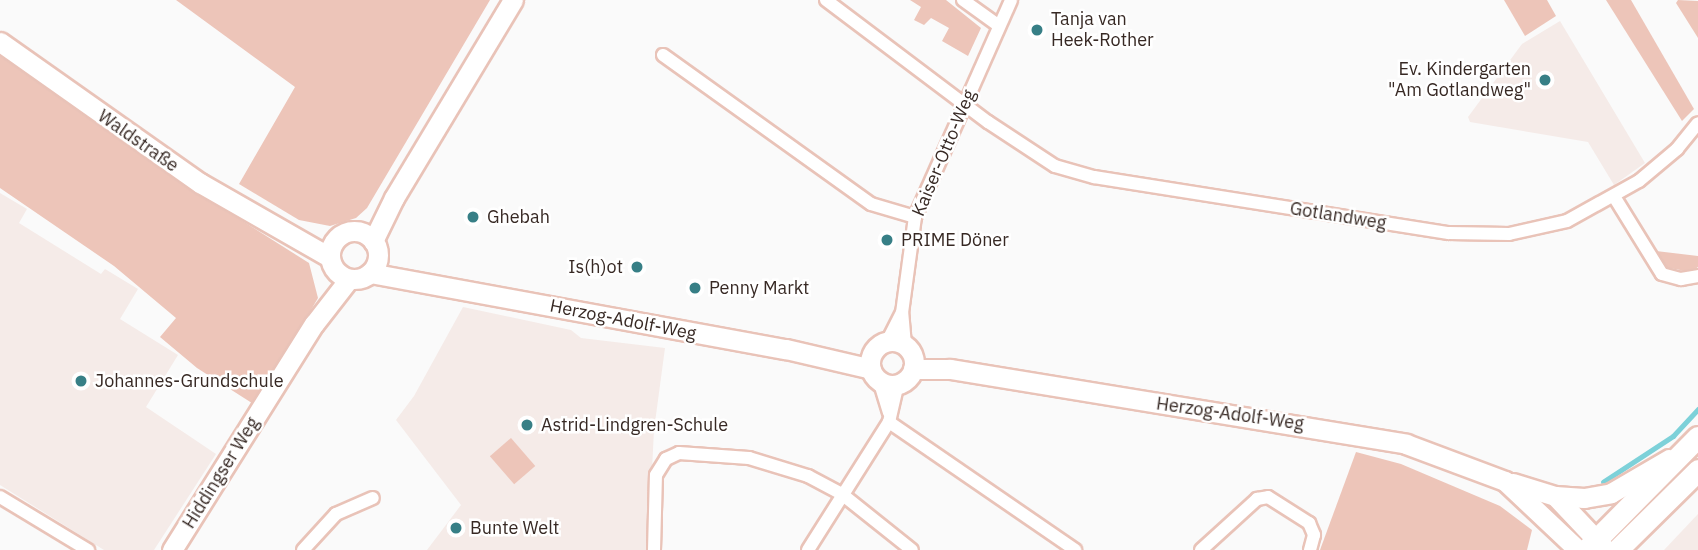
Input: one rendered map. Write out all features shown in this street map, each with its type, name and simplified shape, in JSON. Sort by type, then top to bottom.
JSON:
[{"type":"main road","points":[[338,269],[370,251],[394,198],[513,0]]},
{"type":"main road","name":"Waldstraße","points":[[0,42],[142,145],[247,213],[282,229],[338,269]]},
{"type":"main road","name":"Waldstraße","points":[[282,229],[337,238]]},
{"type":"main road","points":[[337,238],[370,251]]},
{"type":"main road","name":"Hiddingser Weg","points":[[172,550],[314,324],[338,269],[337,238]]},
{"type":"main road","name":"Herzog-Adolf-Weg","points":[[370,251],[426,282],[641,326],[819,356],[892,359],[1343,430],[1450,457],[1504,481],[1555,496],[1592,547]]},
{"type":"main road","points":[[892,359],[898,384]]},
{"type":"main road","points":[[1555,496],[1584,498],[1611,493],[1695,440]]},
{"type":"main road","points":[[1592,547],[1695,440]]},
{"type":"main road","points":[[1617,550],[1698,470]]},
{"type":"main road","name":"Herzog-Adolf-Weg","points":[[1504,481],[1592,547]]},
{"type":"street","name":"Gotlandweg","points":[[827,0],[1025,149],[1071,172],[1449,233],[1509,234],[1567,220],[1615,198],[1671,155],[1698,123]]},
{"type":"street","points":[[963,0],[999,26]]},
{"type":"street","name":"Kaiser-Otto-Weg","points":[[889,418],[892,359],[902,313],[915,217],[1011,0]]},
{"type":"street","points":[[663,55],[871,204],[915,217]]},
{"type":"street","points":[[1615,198],[1662,274],[1681,279],[1698,276]]},
{"type":"street","name":"Kaiser-Otto-Weg","points":[[892,359],[902,313]]},
{"type":"street","points":[[808,550],[889,418],[898,384]]},
{"type":"street","points":[[889,418],[1075,550]]},
{"type":"street","points":[[654,550],[656,475],[674,454],[749,458],[808,475],[843,495],[912,550]]},
{"type":"street","points":[[0,497],[88,550]]},
{"type":"street","points":[[1200,550],[1257,499],[1268,497],[1309,523],[1314,535],[1310,550]]},
{"type":"street","points":[[303,550],[336,514],[373,498]]},
{"type":"shaded area","points":[[176,0],[490,0],[367,208],[356,218],[330,226],[299,220],[239,184],[295,87]]},
{"type":"shaded area","points":[[910,0],[946,0],[981,28],[968,56],[942,41],[949,28],[931,18],[924,25],[914,20],[921,7]]},
{"type":"shaded area","points":[[1504,0],[1547,0],[1556,16],[1525,36]]},
{"type":"shaded area","points":[[1606,0],[1631,0],[1694,109],[1682,121]]},
{"type":"shaded area","points":[[1678,0],[1698,1],[1698,38],[1676,3]]},
{"type":"shaded area","name":"Ev. Kindergarten \"Am Gotlandweg\"","points":[[1560,21],[1645,163],[1614,185],[1588,142],[1470,122],[1468,117],[1522,44]]},
{"type":"shaded area","points":[[0,56],[168,174],[309,263],[318,298],[255,405],[197,368],[160,337],[176,318],[114,266],[0,188]]},
{"type":"shaded area","name":"Johannes-Grundschule","points":[[0,193],[27,209],[19,223],[101,274],[105,269],[138,289],[120,319],[178,355],[146,407],[216,454],[154,550],[104,550],[0,485]]},
{"type":"shaded area","points":[[1656,251],[1698,256],[1698,267],[1691,272],[1664,267]]},
{"type":"shaded area","name":"Astrid-Lindgren-Schule","points":[[463,307],[571,330],[581,338],[665,348],[654,430],[648,550],[427,550],[461,505],[396,420],[414,396]]},
{"type":"shaded area","points":[[511,438],[535,466],[514,484],[490,456]]},
{"type":"shaded area","points":[[1356,452],[1401,464],[1500,506],[1532,530],[1527,550],[1320,550]]},
{"type":"shaded area","points":[[1698,514],[1698,550],[1664,550]]},
{"type":"waterway","points":[[1603,482],[1673,436],[1698,409]]},
{"type":"place","name":"Tanja van Heek-Rother","points":[[1037,30]]},
{"type":"place","name":"Ev. Kindergarten \"Am Gotlandweg\"","points":[[1545,80]]},
{"type":"place","name":"Ghebah","points":[[473,217]]},
{"type":"place","name":"PRIME Döner","points":[[887,240]]},
{"type":"place","name":"Is(h)ot","points":[[637,267]]},
{"type":"place","name":"Penny Markt","points":[[695,288]]},
{"type":"place","name":"Johannes-Grundschule","points":[[81,381]]},
{"type":"place","name":"Astrid-Lindgren-Schule","points":[[527,425]]},
{"type":"place","name":"Bunte Welt","points":[[456,528]]}]
